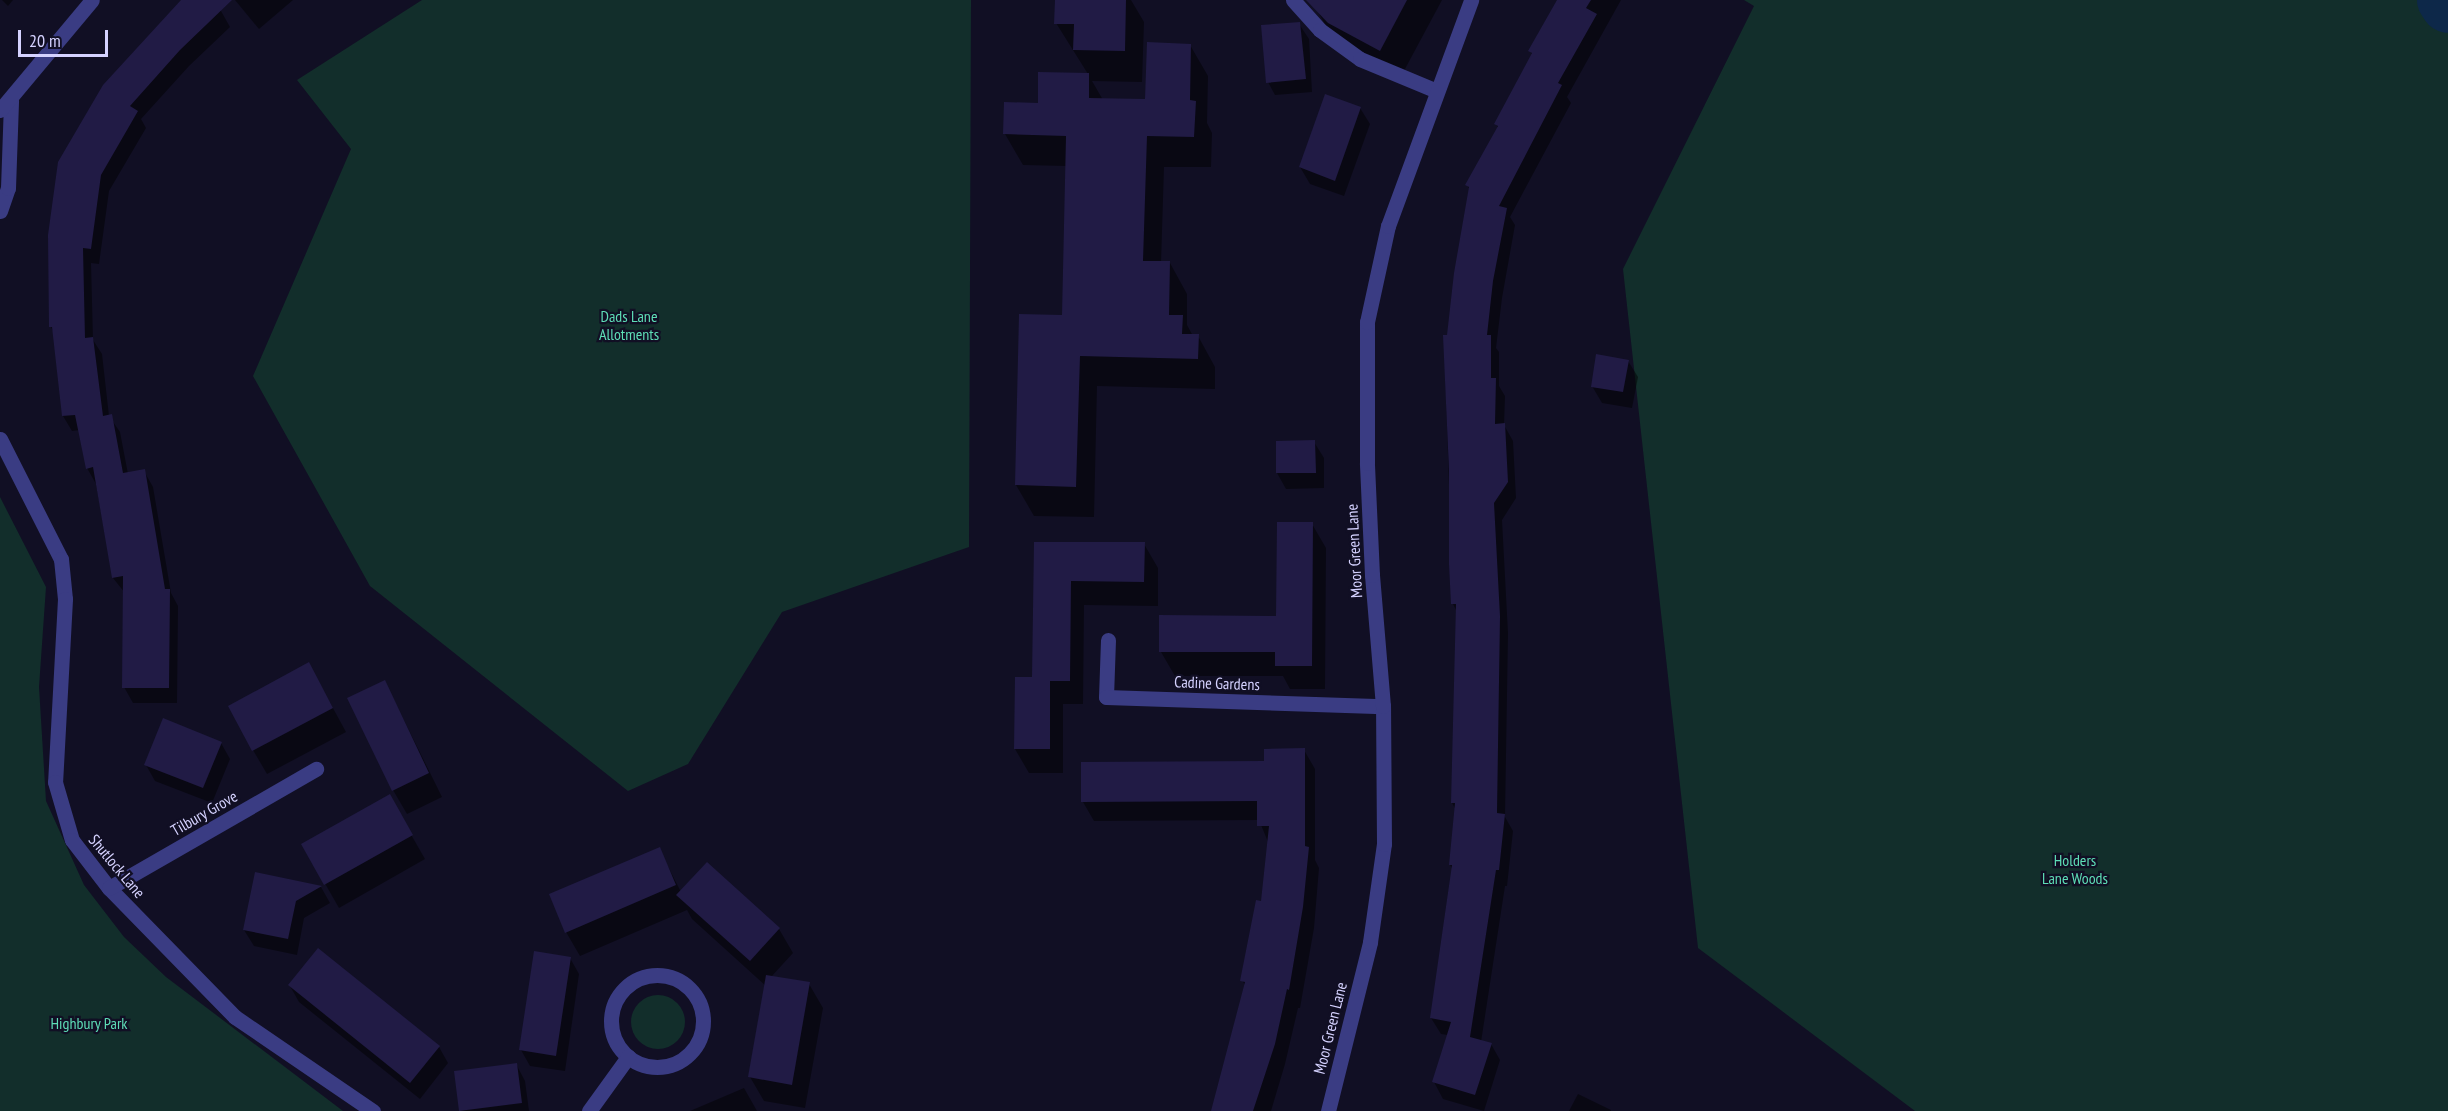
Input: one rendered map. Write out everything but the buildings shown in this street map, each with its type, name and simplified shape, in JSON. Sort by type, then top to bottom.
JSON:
[{"type":"street","points":[[0,211],[8,188],[5,105],[92,0]]},
{"type":"street","points":[[1293,0],[1320,30],[1360,59],[1437,91]]},
{"type":"street","name":"Moor Green Lane","points":[[1331,1110],[1371,942],[1384,844],[1383,706],[1372,575],[1367,463],[1367,321],[1388,226],[1471,0]]},
{"type":"street","name":"Shutlock Lane","points":[[0,440],[61,559],[64,599],[55,782],[72,840],[109,888],[235,1017],[373,1111]]},
{"type":"street","name":"Cadine Gardens","points":[[1108,640],[1106,697],[1383,706]]},
{"type":"street","name":"Tilbury Grove","points":[[109,888],[316,769]]},
{"type":"street","points":[[663,975],[677,979],[699,1000],[703,1015],[702,1031],[697,1046],[673,1065],[657,1067],[642,1065],[628,1057],[618,1046],[612,1025],[615,1003],[622,991],[634,981],[648,976],[663,975]]},
{"type":"street","points":[[589,1111],[628,1057]]},
{"type":"green space","name":"Dads Lane Allotments","points":[[422,0],[971,0],[969,547],[782,612],[688,764],[628,791],[370,586],[253,376],[351,149],[297,80]]},
{"type":"green space","name":"Holders Lane Woods","points":[[1744,0],[2444,0],[2448,7],[2448,1111],[1915,1111],[1698,948],[1623,269],[1754,6]]},
{"type":"green space","name":"Highbury Park","points":[[0,497],[46,587],[39,687],[46,801],[84,885],[124,937],[166,977],[343,1111],[0,1111]]},
{"type":"green space","points":[[653,995],[663,995],[673,999],[681,1007],[685,1022],[681,1037],[673,1045],[663,1049],[653,1049],[643,1045],[635,1037],[631,1027],[631,1017],[635,1007],[643,999]]},
{"type":"waterway","points":[[2444,0],[2448,6]]}]
